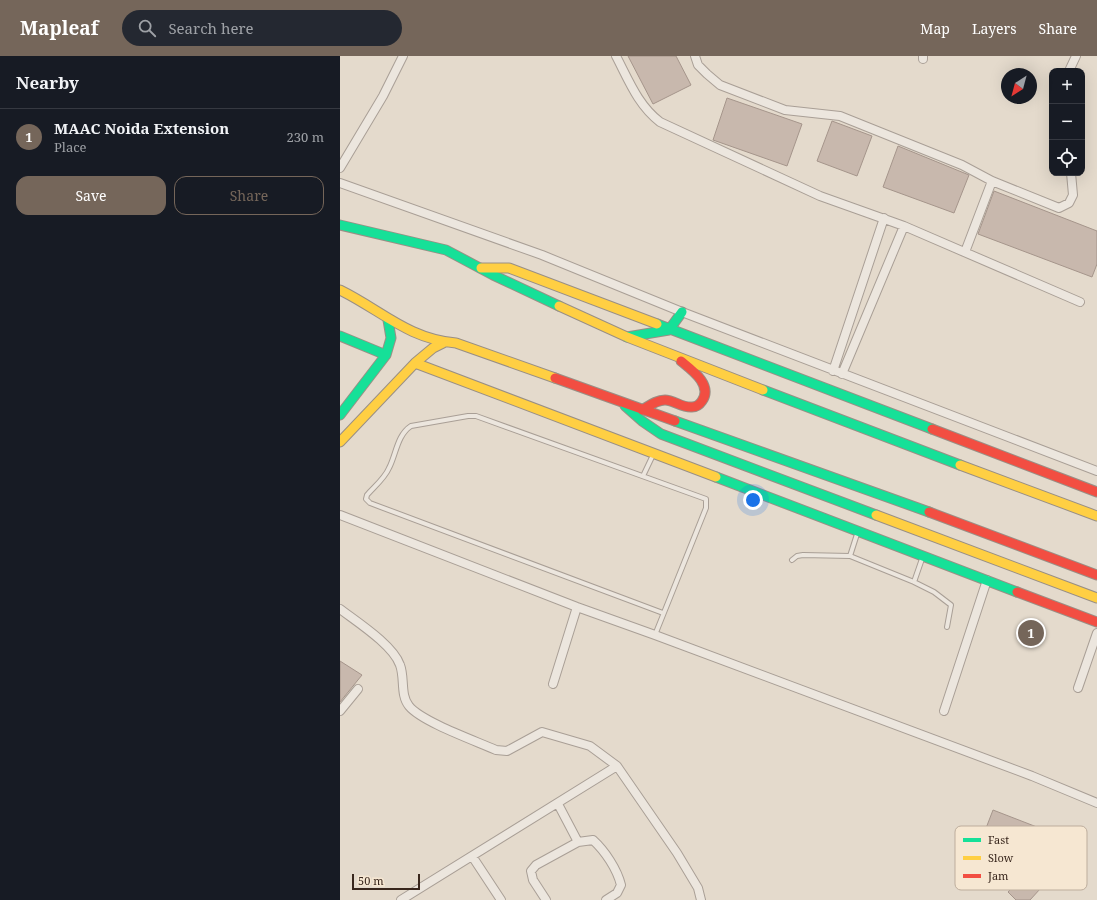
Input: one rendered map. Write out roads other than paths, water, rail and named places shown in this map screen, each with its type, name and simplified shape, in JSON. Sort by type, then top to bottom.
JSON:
[{"type":"street","points":[[340,168],[384,96],[402,56]]},
{"type":"street","points":[[616,56],[639,102],[660,122],[820,196],[904,226],[1080,302]]},
{"type":"street","points":[[694,56],[698,64],[707,74],[720,84],[785,110],[840,116],[962,165],[992,181],[1059,208],[1069,203],[1073,195],[1072,176]]},
{"type":"street","points":[[1070,68],[1076,56]]},
{"type":"street","points":[[965,252],[992,181]]},
{"type":"street","points":[[340,183],[542,255],[682,312],[1097,471]]},
{"type":"street","points":[[833,370],[884,218]]},
{"type":"street","points":[[340,225],[446,250],[494,275],[627,337],[1097,516]]},
{"type":"street","points":[[842,374],[904,226]]},
{"type":"street","points":[[480,268],[509,268],[1097,492]]},
{"type":"street","points":[[340,290],[375,309],[388,320],[414,333],[443,343]]},
{"type":"street","points":[[627,337],[669,330],[682,312]]},
{"type":"street","points":[[340,414],[386,356],[392,335],[388,320]]},
{"type":"street","points":[[340,336],[386,356]]},
{"type":"street","points":[[340,442],[416,363],[433,348],[443,343],[456,342],[642,410],[900,501],[1097,574]]},
{"type":"street","points":[[642,410],[658,402],[666,400],[692,407],[700,404],[705,398],[706,391],[700,380],[675,356]]},
{"type":"street","points":[[416,363],[1097,622]]},
{"type":"street","points":[[620,402],[642,421],[662,434],[1097,598]]},
{"type":"street","points":[[340,516],[577,608],[655,635],[1032,776],[1097,803]]},
{"type":"street","points":[[944,711],[988,580]]},
{"type":"street","points":[[553,684],[577,608]]},
{"type":"street","points":[[340,609],[391,651],[400,664],[406,701],[410,708],[433,723],[496,750],[507,751],[542,732],[590,746],[616,766],[677,853],[698,888],[701,900]]},
{"type":"street","points":[[1078,688],[1097,633]]},
{"type":"street","points":[[340,711],[358,689]]},
{"type":"street","points":[[401,900],[558,804],[616,766]]},
{"type":"street","points":[[558,804],[578,842]]},
{"type":"street","points":[[546,900],[533,880],[531,871],[536,865],[578,842],[593,840],[600,847],[618,875],[621,885],[617,893],[606,900]]},
{"type":"street","points":[[472,856],[501,900]]},
{"type":"lane","points":[[655,635],[707,503],[706,499],[476,416],[410,426],[407,428],[399,442],[389,470],[367,496],[366,499],[370,503],[663,613]]},
{"type":"lane","points":[[643,476],[654,454]]},
{"type":"lane","points":[[850,556],[858,531]]},
{"type":"lane","points":[[792,560],[797,556],[803,555],[850,556],[914,582],[934,592],[951,605],[947,627]]},
{"type":"lane","points":[[914,582],[923,556]]},
{"type":"place","name":"MAAC Noida Extension","points":[[1031,633]]}]
